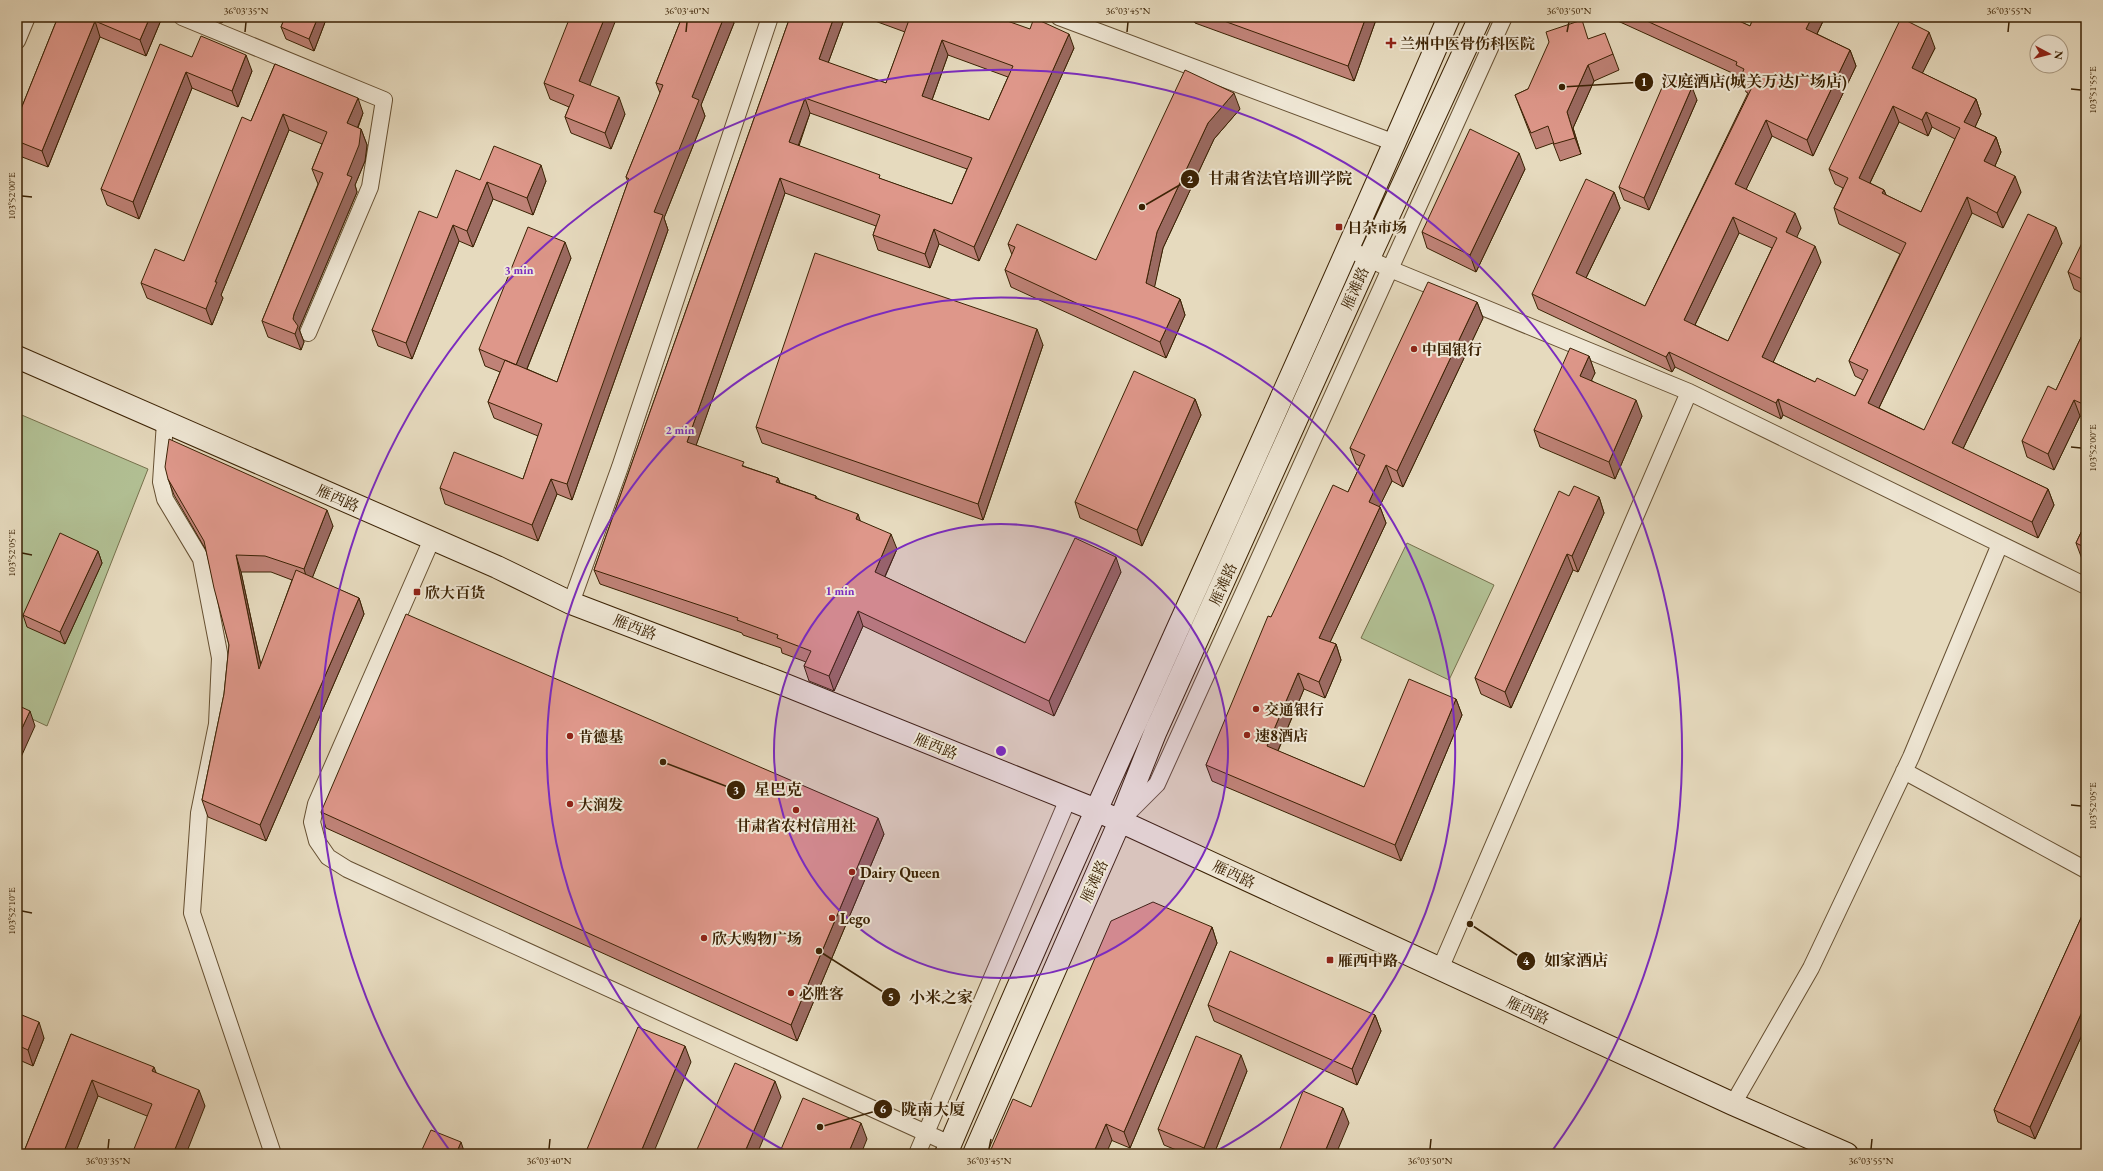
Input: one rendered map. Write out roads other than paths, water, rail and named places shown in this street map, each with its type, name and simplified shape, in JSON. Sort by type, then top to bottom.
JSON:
[{"type":"main road","name":"雁滩路","points":[[948,1149],[1096,810],[1395,143],[1449,17]]},
{"type":"main road","name":"雁滩路","points":[[974,1154],[1120,821],[1155,733],[1368,258],[1480,17]]},
{"type":"main road","name":"雁西路","points":[[17,357],[432,539],[571,603],[778,682],[1096,810],[1440,970],[1733,1104],[1847,1154]]},
{"type":"street","points":[[17,41],[27,17]]},
{"type":"street","points":[[182,17],[384,100],[370,187],[308,333]]},
{"type":"street","points":[[571,603],[620,467],[770,17]]},
{"type":"street","points":[[1059,17],[1395,143]]},
{"type":"street","points":[[1120,821],[1157,784],[1304,463],[1504,17]]},
{"type":"street","points":[[1348,248],[1390,269],[1689,392],[2086,586]]},
{"type":"street","points":[[1440,970],[1689,392]]},
{"type":"street","points":[[165,422],[161,482],[165,499],[201,559],[220,658],[217,724],[199,814],[192,913],[272,1154]]},
{"type":"street","points":[[432,539],[316,804],[312,822],[318,841],[328,857],[348,868],[926,1132],[948,1149]]},
{"type":"street","points":[[1733,1104],[1811,968],[1904,771],[2000,544]]},
{"type":"street","points":[[1904,771],[2086,870]]},
{"type":"street","points":[[917,1154],[1068,799]]},
{"type":"place","name":"兰州中医骨伤科医院","points":[[1391,43]]},
{"type":"place","name":"汉庭酒店(城关万达广场店)","points":[[1562,87]]},
{"type":"place","name":"甘肃省法官培训学院","points":[[1142,207]]},
{"type":"place","name":"日杂市场","points":[[1339,227]]},
{"type":"place","name":"中国银行","points":[[1414,349]]},
{"type":"place","name":"欣大百货","points":[[417,592]]},
{"type":"place","name":"交通银行","points":[[1256,709]]},
{"type":"place","name":"速8酒店","points":[[1247,735]]},
{"type":"place","name":"肯德基","points":[[570,736]]},
{"type":"place","name":"星巴克","points":[[663,762]]},
{"type":"place","name":"大润发","points":[[570,804]]},
{"type":"place","name":"甘肃省农村信用社","points":[[796,810]]},
{"type":"place","name":"Dairy Queen","points":[[852,872]]},
{"type":"place","name":"Lego","points":[[832,918]]},
{"type":"place","name":"如家酒店","points":[[1470,924]]},
{"type":"place","name":"欣大购物广场","points":[[704,938]]},
{"type":"place","name":"小米之家","points":[[819,951]]},
{"type":"place","name":"雁西中路","points":[[1330,960]]},
{"type":"place","name":"必胜客","points":[[791,993]]},
{"type":"place","name":"陇南大厦","points":[[820,1127]]}]
